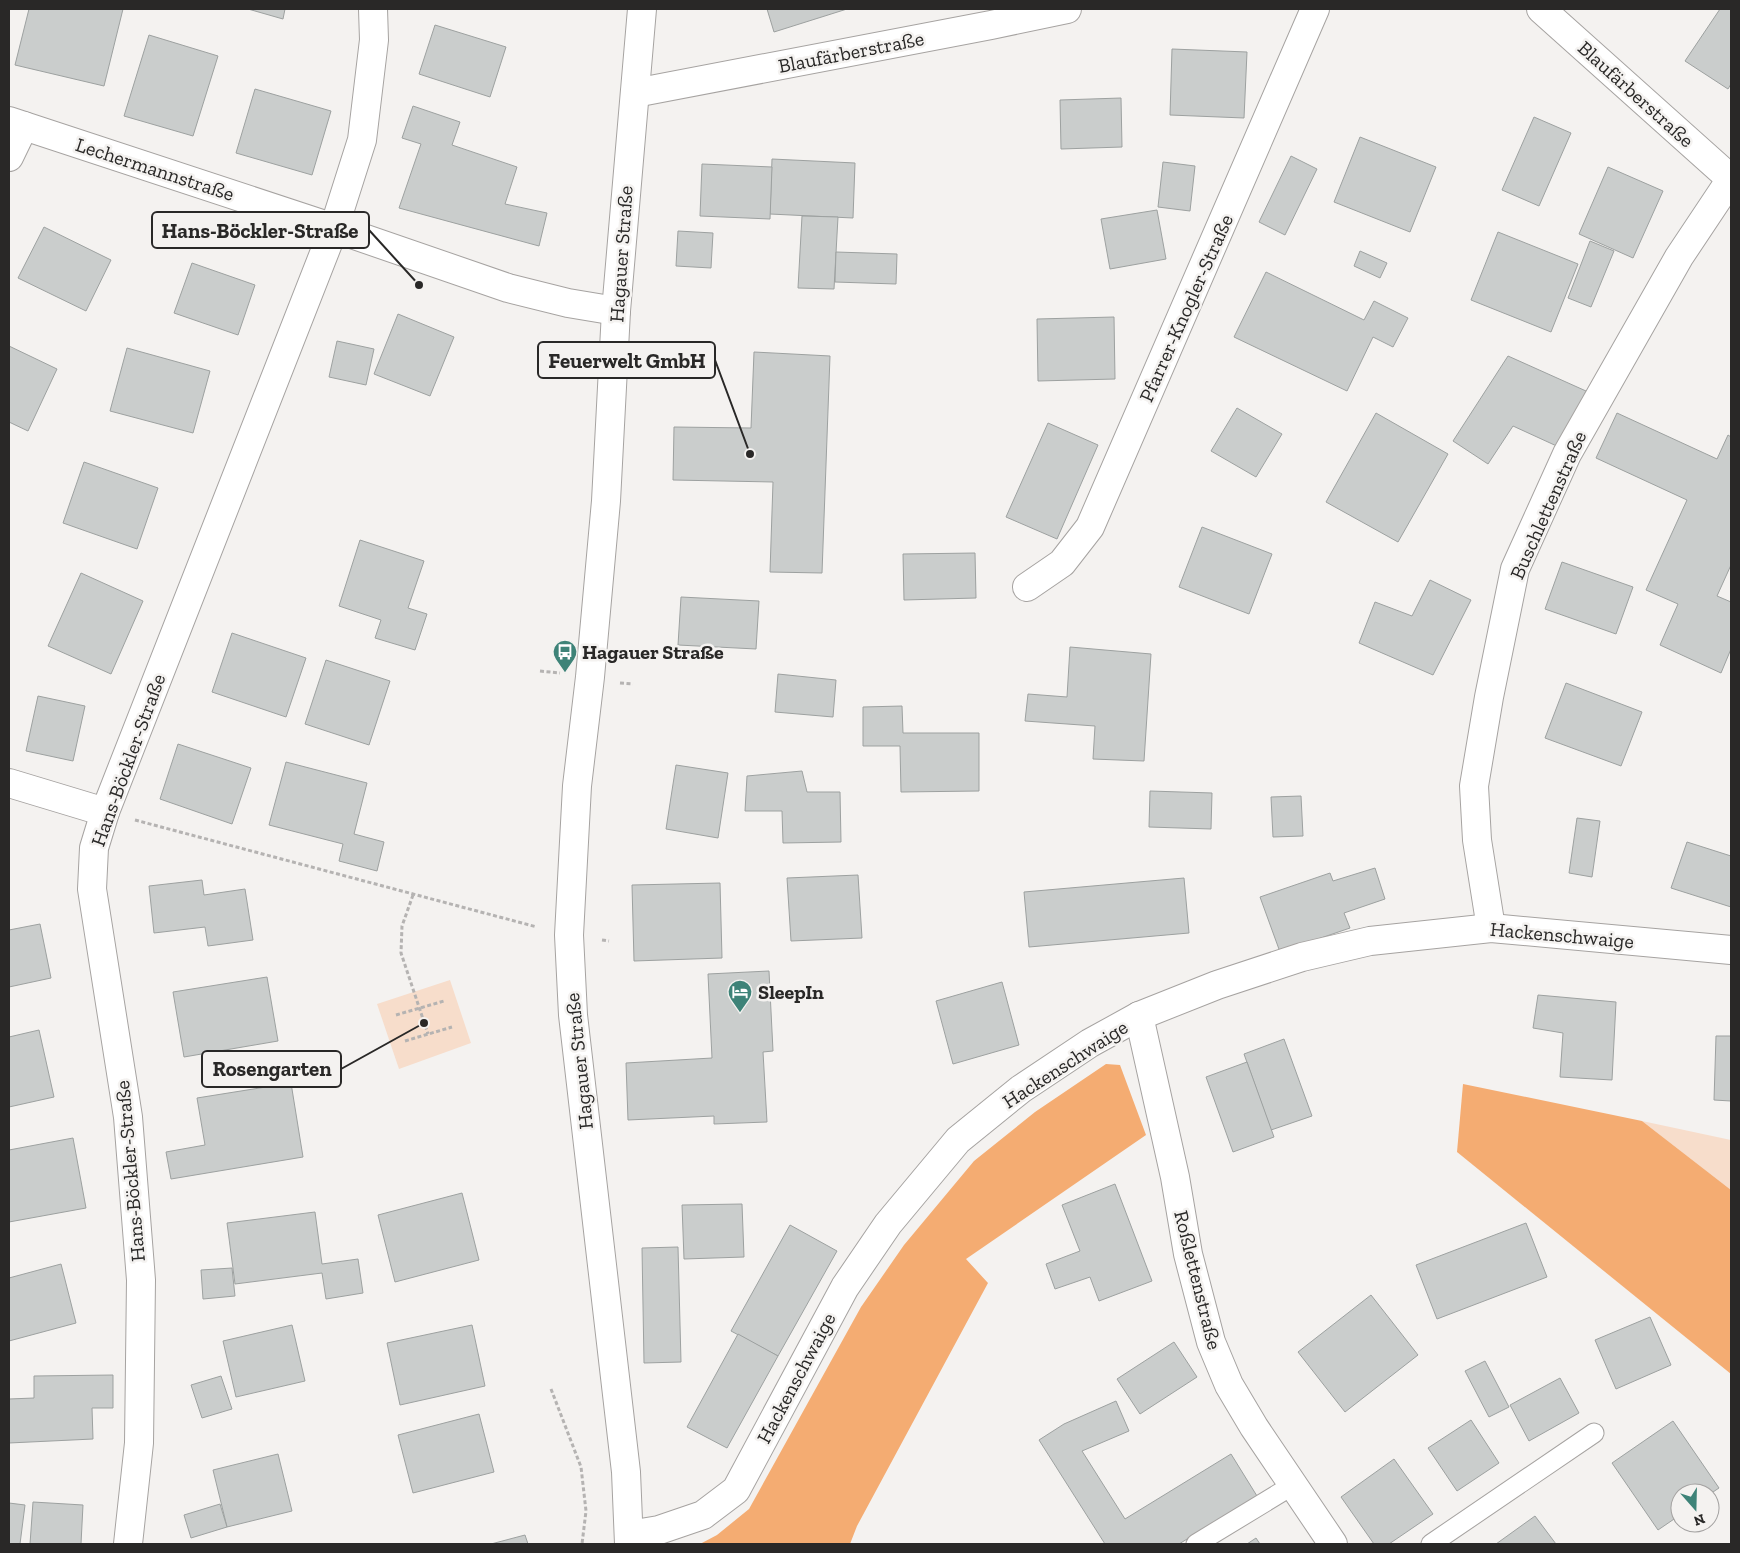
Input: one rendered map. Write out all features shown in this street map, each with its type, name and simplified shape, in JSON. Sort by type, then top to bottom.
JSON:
[{"type":"street","name":"Hans-Böckler-Straße","points":[[128,1544],[139,1443],[140,1280],[128,1117],[92,889],[94,848],[105,812],[334,228],[362,140],[374,40],[373,9]]},
{"type":"street","name":"Hagauer Straße","points":[[629,1540],[626,1472],[573,1015],[569,935],[577,786],[590,677],[606,502],[616,311],[642,9]]},
{"type":"street","name":"Blaufärberstraße","points":[[634,93],[1067,9]]},
{"type":"street","name":"Pfarrer-Knogler-Straße","points":[[1028,587],[1062,563],[1090,527],[1315,9]]},
{"type":"street","name":"Blaufärberstraße","points":[[1541,9],[1731,179]]},
{"type":"street","name":"Lechermannstraße","points":[[16,124],[334,228],[508,288],[568,303],[616,311]]},
{"type":"street","points":[[9,157],[16,124]]},
{"type":"street","name":"Buschlettenstraße","points":[[1491,928],[1477,840],[1474,786],[1489,697],[1515,570],[1567,454],[1679,257],[1731,179]]},
{"type":"street","points":[[9,783],[105,812]]},
{"type":"street","name":"Hackenschwaige","points":[[629,1540],[703,1515],[736,1490],[845,1287],[888,1224],[958,1140],[1021,1089],[1090,1043],[1139,1016],[1217,985],[1302,957],[1370,941],[1491,928],[1731,950]]},
{"type":"street","name":"Roßlettenstraße","points":[[1139,1016],[1175,1177],[1188,1254],[1211,1342],[1229,1385],[1254,1427],[1333,1544]]},
{"type":"lane","points":[[1430,1544],[1594,1433]]},
{"type":"lane","points":[[1196,1544],[1293,1485]]},
{"type":"path","points":[[540,671],[565,673]]},
{"type":"path","points":[[619,683],[633,684]]},
{"type":"path","points":[[105,812],[569,935],[609,941]]},
{"type":"path","points":[[413,895],[402,926],[401,953],[428,1034]]},
{"type":"path","points":[[396,1015],[444,1001]]},
{"type":"path","points":[[405,1041],[452,1027]]},
{"type":"path","points":[[551,1389],[581,1467],[586,1510],[582,1544]]},
{"type":"shaded area","points":[[450,980],[471,1043],[399,1069],[377,1004]]},
{"type":"shaded area","points":[[1106,1064],[1120,1065],[1146,1135],[966,1259],[988,1283],[857,1526],[850,1544],[700,1544],[717,1535],[749,1509],[861,1307],[904,1245],[974,1161],[1035,1112]]},
{"type":"shaded area","points":[[1463,1084],[1642,1121],[1731,1190],[1731,1374],[1457,1152]]},
{"type":"shaded area","points":[[1642,1121],[1731,1140],[1731,1190]]},
{"type":"building","points":[[29,9],[123,9],[104,86],[15,65]]},
{"type":"building","points":[[248,9],[285,9],[283,19]]},
{"type":"building","points":[[767,9],[847,9],[774,32]]},
{"type":"building","points":[[1720,9],[1731,9],[1731,84],[1728,89],[1685,61]]},
{"type":"building","points":[[435,25],[506,47],[490,97],[419,74]]},
{"type":"building","points":[[149,35],[218,56],[193,136],[124,116]]},
{"type":"building","points":[[1172,49],[1247,52],[1244,118],[1170,115]]},
{"type":"building","points":[[255,89],[331,111],[312,175],[236,153]]},
{"type":"building","points":[[1121,98],[1122,147],[1061,149],[1060,100]]},
{"type":"building","points":[[413,106],[460,122],[452,145],[517,167],[505,204],[547,213],[539,246],[399,208],[421,144],[402,138]]},
{"type":"building","points":[[1534,117],[1571,133],[1539,206],[1502,190]]},
{"type":"building","points":[[1360,137],[1436,167],[1410,232],[1334,202]]},
{"type":"building","points":[[1291,156],[1317,169],[1285,235],[1259,222]]},
{"type":"building","points":[[772,159],[855,163],[853,218],[770,214]]},
{"type":"building","points":[[1163,162],[1195,166],[1190,211],[1158,207]]},
{"type":"building","points":[[702,164],[772,167],[770,219],[700,216]]},
{"type":"building","points":[[1608,167],[1663,191],[1633,258],[1579,234]]},
{"type":"building","points":[[1157,210],[1166,259],[1110,269],[1101,219]]},
{"type":"building","points":[[802,216],[838,217],[834,289],[798,288]]},
{"type":"building","points":[[44,227],[111,260],[86,311],[18,278]]},
{"type":"building","points":[[678,231],[713,233],[711,268],[676,266]]},
{"type":"building","points":[[1498,232],[1578,264],[1551,332],[1471,300]]},
{"type":"building","points":[[1590,241],[1614,251],[1591,307],[1568,298]]},
{"type":"building","points":[[1360,251],[1387,263],[1380,278],[1354,266]]},
{"type":"building","points":[[836,252],[897,254],[896,284],[835,282]]},
{"type":"building","points":[[192,263],[255,285],[238,335],[174,313]]},
{"type":"building","points":[[1266,272],[1364,320],[1374,301],[1408,318],[1393,347],[1373,337],[1347,391],[1234,337]]},
{"type":"building","points":[[398,314],[454,337],[430,396],[374,374]]},
{"type":"building","points":[[1114,317],[1115,379],[1038,381],[1037,319]]},
{"type":"building","points":[[337,341],[374,349],[366,385],[329,377]]},
{"type":"building","points":[[9,346],[57,369],[28,431],[9,422]]},
{"type":"building","points":[[127,348],[210,371],[193,433],[110,411]]},
{"type":"building","points":[[754,352],[830,356],[822,573],[770,572],[773,482],[673,480],[674,427],[751,428]]},
{"type":"building","points":[[1508,356],[1586,391],[1561,448],[1513,426],[1488,464],[1453,441]]},
{"type":"building","points":[[1237,408],[1282,434],[1256,477],[1211,451]]},
{"type":"building","points":[[1376,413],[1448,454],[1398,542],[1326,502]]},
{"type":"building","points":[[1617,413],[1717,459],[1728,435],[1731,437],[1731,565],[1717,596],[1731,602],[1731,649],[1721,673],[1660,645],[1678,604],[1646,590],[1687,500],[1596,458]]},
{"type":"building","points":[[1048,423],[1098,445],[1057,539],[1006,517]]},
{"type":"building","points":[[84,462],[158,488],[137,549],[63,523]]},
{"type":"building","points":[[1202,527],[1272,554],[1249,614],[1179,587]]},
{"type":"building","points":[[360,540],[424,561],[408,608],[427,614],[415,650],[375,638],[381,620],[339,606]]},
{"type":"building","points":[[975,553],[976,598],[904,600],[903,554]]},
{"type":"building","points":[[1562,562],[1633,587],[1616,634],[1545,609]]},
{"type":"building","points":[[81,573],[143,601],[111,674],[48,646]]},
{"type":"building","points":[[1430,580],[1471,600],[1433,675],[1359,643],[1375,602],[1412,616]]},
{"type":"building","points":[[681,597],[759,601],[756,649],[678,645]]},
{"type":"building","points":[[232,633],[306,658],[286,717],[212,692]]},
{"type":"building","points":[[1070,647],[1151,654],[1144,761],[1093,759],[1095,726],[1025,721],[1028,694],[1067,697]]},
{"type":"building","points":[[326,660],[390,681],[369,745],[305,724]]},
{"type":"building","points":[[778,674],[836,680],[833,717],[775,712]]},
{"type":"building","points":[[1566,683],[1642,712],[1621,766],[1545,738]]},
{"type":"building","points":[[38,696],[85,706],[73,761],[26,751]]},
{"type":"building","points":[[902,706],[903,733],[979,733],[979,791],[901,792],[900,746],[863,746],[863,707]]},
{"type":"building","points":[[178,744],[251,768],[232,824],[160,799]]},
{"type":"building","points":[[286,762],[367,783],[354,834],[384,842],[377,871],[339,861],[343,844],[269,825]]},
{"type":"building","points":[[676,765],[728,773],[718,838],[666,829]]},
{"type":"building","points":[[802,771],[807,792],[840,792],[841,842],[783,843],[782,811],[745,811],[747,776]]},
{"type":"building","points":[[1150,791],[1212,793],[1211,829],[1149,827]]},
{"type":"building","points":[[1301,796],[1303,836],[1273,837],[1271,797]]},
{"type":"building","points":[[1577,818],[1600,821],[1592,877],[1569,873]]},
{"type":"building","points":[[1687,842],[1731,856],[1731,907],[1671,888]]},
{"type":"building","points":[[1375,868],[1385,899],[1344,913],[1350,928],[1280,952],[1260,897],[1330,873],[1333,881]]},
{"type":"building","points":[[858,875],[862,938],[791,941],[787,878]]},
{"type":"building","points":[[1184,878],[1189,933],[1029,947],[1024,892]]},
{"type":"building","points":[[202,880],[204,895],[245,889],[253,940],[208,946],[205,927],[154,933],[149,886]]},
{"type":"building","points":[[720,883],[722,958],[634,961],[632,885]]},
{"type":"building","points":[[40,924],[51,978],[9,987],[9,930]]},
{"type":"building","name":"SleepIn","points":[[769,971],[773,1051],[763,1052],[767,1122],[714,1124],[714,1116],[628,1120],[626,1063],[712,1058],[708,974]]},
{"type":"building","points":[[267,977],[278,1041],[184,1057],[173,992]]},
{"type":"building","points":[[1002,982],[1019,1045],[953,1064],[936,1001]]},
{"type":"building","points":[[1538,995],[1616,1002],[1612,1080],[1560,1077],[1563,1033],[1533,1028]]},
{"type":"building","points":[[39,1030],[54,1097],[9,1107],[9,1037]]},
{"type":"building","points":[[1716,1036],[1731,1036],[1731,1101],[1714,1100]]},
{"type":"building","points":[[1284,1039],[1312,1116],[1271,1130],[1244,1054]]},
{"type":"building","points":[[1247,1062],[1274,1137],[1233,1152],[1206,1077]]},
{"type":"building","points":[[291,1083],[303,1157],[171,1179],[166,1152],[205,1145],[197,1098]]},
{"type":"building","points":[[73,1138],[86,1208],[9,1222],[9,1150]]},
{"type":"building","points":[[1115,1184],[1152,1281],[1099,1301],[1090,1277],[1055,1289],[1046,1264],[1080,1251],[1062,1205]]},
{"type":"building","points":[[462,1193],[479,1260],[395,1282],[378,1215]]},
{"type":"building","points":[[742,1204],[744,1257],[684,1259],[682,1205]]},
{"type":"building","points":[[315,1212],[322,1264],[358,1259],[363,1293],[326,1299],[322,1273],[235,1284],[227,1223]]},
{"type":"building","points":[[1526,1223],[1547,1277],[1437,1319],[1416,1265]]},
{"type":"building","points":[[790,1225],[837,1251],[778,1356],[731,1331]]},
{"type":"building","points":[[678,1247],[681,1362],[644,1363],[642,1248]]},
{"type":"building","points":[[61,1264],[76,1323],[9,1341],[9,1278]]},
{"type":"building","points":[[232,1268],[235,1296],[203,1299],[201,1270]]},
{"type":"building","points":[[1371,1295],[1418,1355],[1345,1412],[1298,1352]]},
{"type":"building","points":[[1650,1317],[1671,1365],[1616,1389],[1595,1340]]},
{"type":"building","points":[[292,1325],[305,1381],[236,1397],[223,1341]]},
{"type":"building","points":[[472,1325],[485,1386],[400,1405],[387,1343]]},
{"type":"building","points":[[738,1334],[778,1356],[727,1448],[687,1427]]},
{"type":"building","points":[[1174,1342],[1197,1377],[1140,1414],[1117,1379]]},
{"type":"building","points":[[1485,1361],[1509,1407],[1489,1417],[1465,1371]]},
{"type":"building","points":[[113,1375],[113,1408],[92,1408],[93,1439],[9,1443],[9,1399],[34,1398],[34,1376]]},
{"type":"building","points":[[221,1376],[232,1409],[202,1418],[191,1385]]},
{"type":"building","points":[[1560,1378],[1579,1413],[1529,1441],[1510,1405]]},
{"type":"building","points":[[1116,1401],[1129,1431],[1082,1451],[1125,1519],[1231,1454],[1257,1496],[1179,1544],[1105,1544],[1039,1440],[1064,1424]]},
{"type":"building","points":[[479,1414],[494,1472],[413,1493],[398,1435]]},
{"type":"building","points":[[1471,1420],[1499,1463],[1457,1491],[1428,1448]]},
{"type":"building","points":[[1673,1421],[1716,1483],[1670,1483],[1670,1522],[1658,1530],[1612,1463]]},
{"type":"building","points":[[278,1454],[292,1511],[227,1527],[213,1470]]},
{"type":"building","points":[[1394,1459],[1433,1514],[1389,1544],[1374,1544],[1341,1497]]},
{"type":"building","points":[[33,1502],[83,1505],[81,1544],[30,1544]]},
{"type":"building","points":[[9,1503],[25,1505],[20,1544],[9,1544]]},
{"type":"building","points":[[220,1504],[227,1527],[191,1538],[184,1515]]},
{"type":"building","points":[[1535,1516],[1556,1544],[1496,1544]]},
{"type":"building","points":[[525,1535],[528,1544],[491,1544]]},
{"type":"building","points":[[1256,1538],[1260,1544],[1247,1544]]},
{"type":"place","name":"Hans-Böckler-Straße","points":[[419,285]]},
{"type":"place","name":"Feuerwelt GmbH","points":[[750,454]]},
{"type":"place","name":"Hagauer Straße","points":[[565,673]]},
{"type":"place","name":"SleepIn","points":[[740,1013]]},
{"type":"place","name":"Rosengarten","points":[[424,1023]]}]
